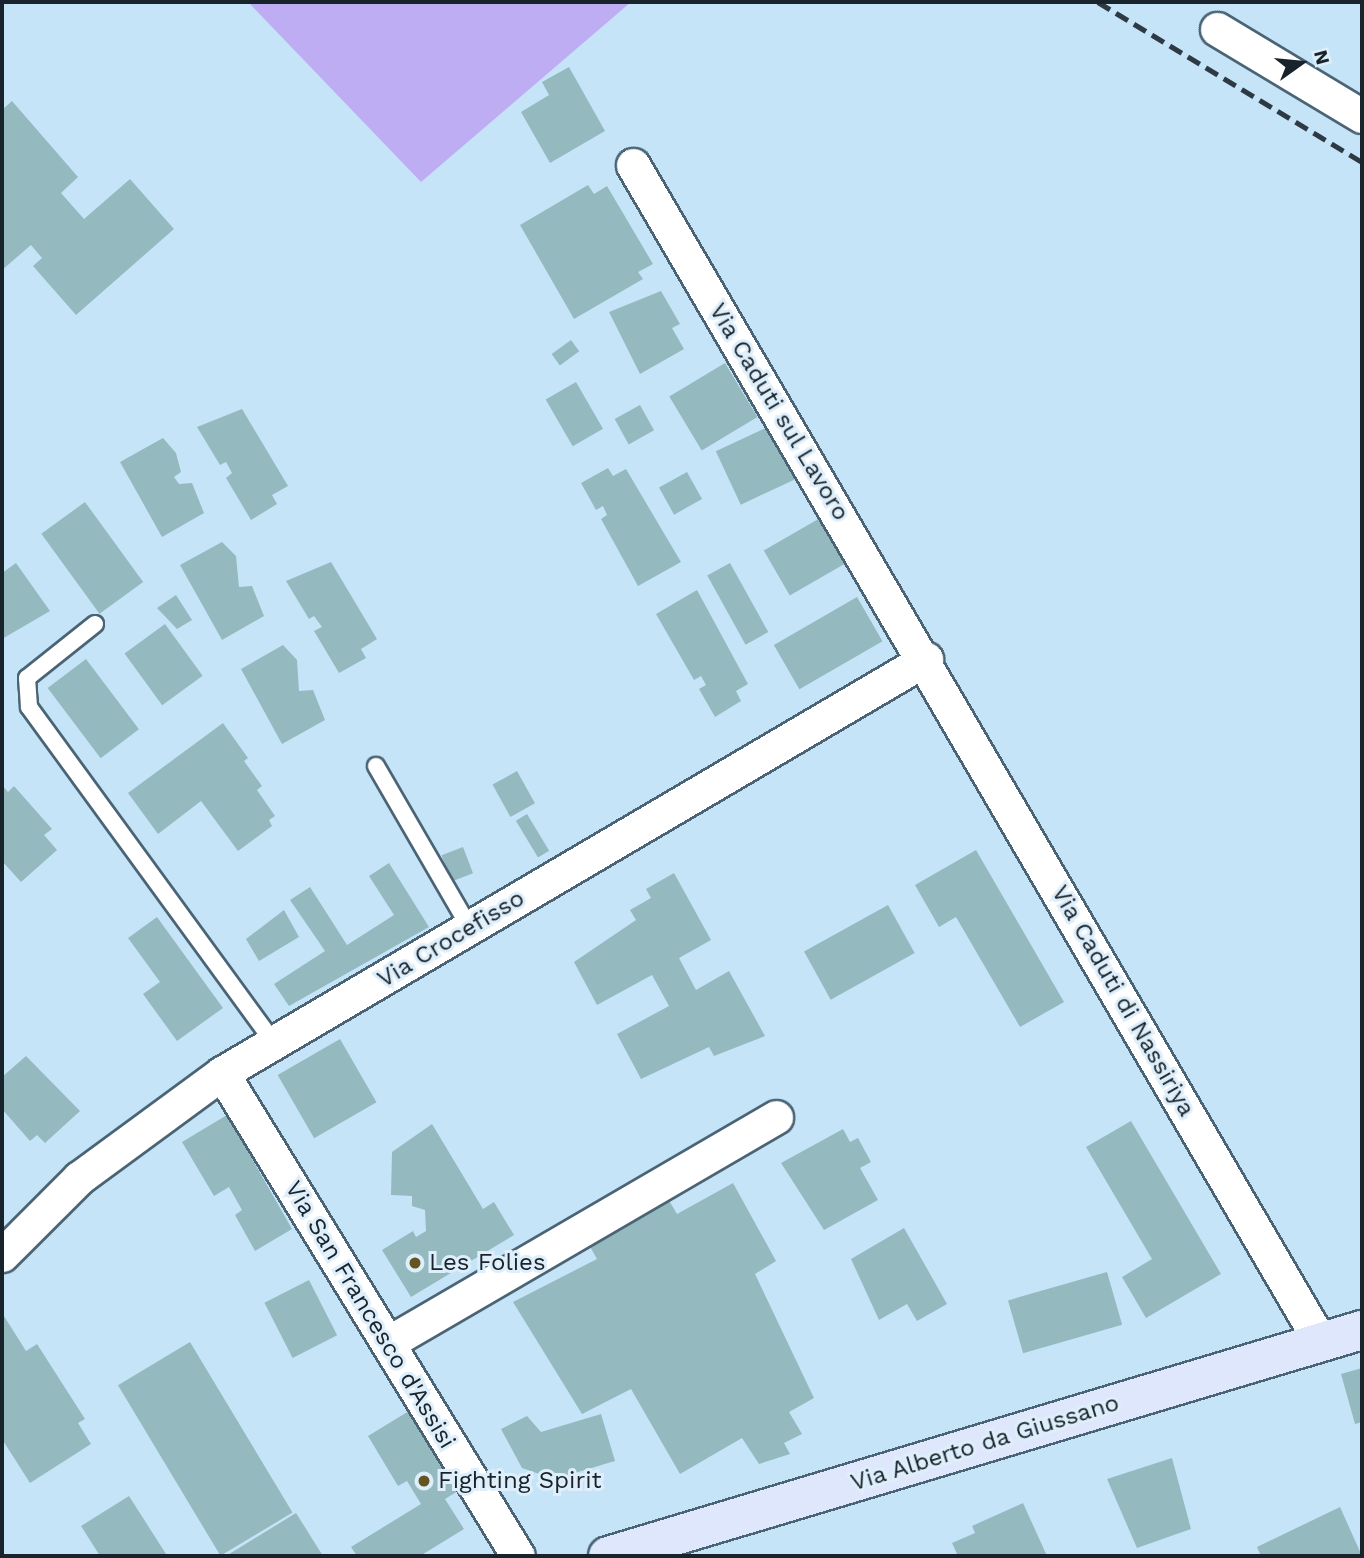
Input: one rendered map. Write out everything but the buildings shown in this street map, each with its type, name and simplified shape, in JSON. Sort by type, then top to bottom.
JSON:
[{"type":"street","points":[[1217,29],[1362,116]]},
{"type":"street","name":"Via Caduti sul Lavoro","points":[[633,165],[926,659]]},
{"type":"street","name":"Via Crocefisso","points":[[2,1255],[79,1178],[222,1073],[926,659]]},
{"type":"street","name":"Via Caduti di Nassiriya","points":[[926,659],[1321,1343]]},
{"type":"street","name":"Via San Francesco d'Assisi","points":[[222,1073],[518,1556]]},
{"type":"street","points":[[388,1343],[776,1117]]},
{"type":"street","name":"Via Alberto da Giussano","points":[[608,1556],[1362,1330]]},
{"type":"lane","points":[[95,624],[27,678],[29,708],[274,1043]]},
{"type":"lane","points":[[376,766],[470,928]]},
{"type":"shaded area","points":[[248,2],[631,2],[421,182]]},
{"type":"railway","points":[[1098,2],[1362,162]]},
{"type":"place","name":"Les Folies","points":[[415,1263]]},
{"type":"place","name":"Fighting Spirit","points":[[424,1481]]}]
